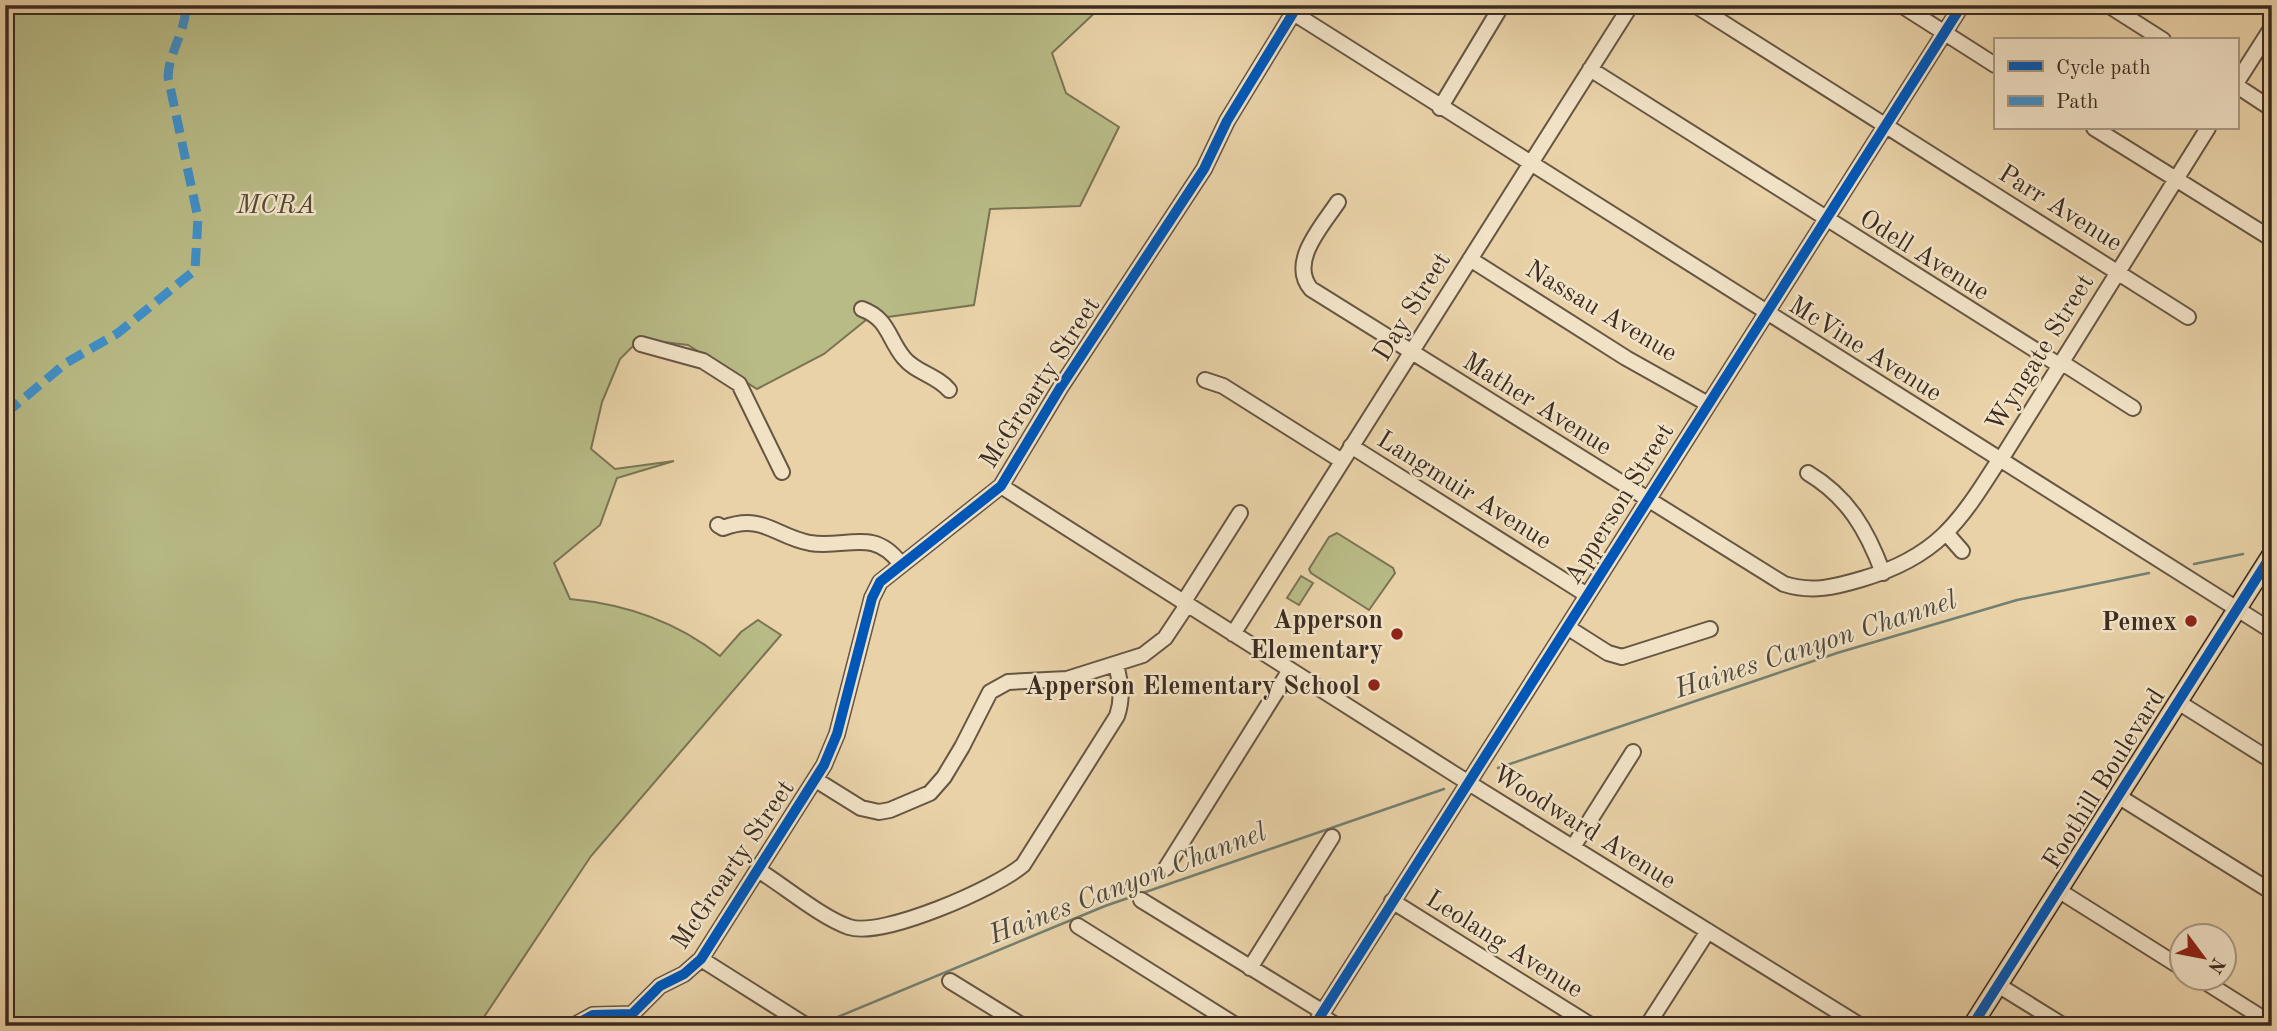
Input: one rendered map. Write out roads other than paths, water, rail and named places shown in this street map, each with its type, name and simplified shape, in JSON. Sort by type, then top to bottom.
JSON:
[{"type":"main road","name":"Foothill Boulevard","points":[[1972,1026],[2272,554]]},
{"type":"street","points":[[1440,108],[1502,5]]},
{"type":"street","name":"Day Street","points":[[1233,634],[1631,5]]},
{"type":"street","name":"Parr Avenue","points":[[1695,5],[2188,317]]},
{"type":"street","points":[[1901,5],[1994,64]]},
{"type":"street","name":"Apperson Street","points":[[1319,1018],[1962,5]]},
{"type":"street","points":[[2108,5],[2160,38]]},
{"type":"street","name":"McVine Avenue","points":[[1296,10],[1440,108],[2272,631]]},
{"type":"street","name":"McGroarty Street","points":[[573,1026],[588,1016],[605,1020],[637,1011],[657,988],[684,974],[701,959],[816,780],[837,734],[872,598],[880,582],[900,563],[1000,486],[1060,388],[1204,169],[1227,121],[1296,10]]},
{"type":"street","points":[[2238,82],[2272,27]]},
{"type":"street","name":"Odell Avenue","points":[[1590,69],[2133,408]]},
{"type":"street","points":[[2238,85],[2272,109]]},
{"type":"street","points":[[2097,130],[2272,239]]},
{"type":"street","name":"Wyngate Street","points":[[1999,460],[2207,130]]},
{"type":"street","name":"Mather Avenue","points":[[1338,202],[1307,251],[1304,271],[1311,289],[1647,501],[1774,579],[1795,588],[1829,588],[1883,573],[1916,558],[1948,534],[1970,507],[1999,460]]},
{"type":"street","name":"Nassau Avenue","points":[[1470,259],[1618,352],[1708,404]]},
{"type":"street","points":[[862,309],[875,314],[889,328],[905,360],[950,390]]},
{"type":"street","points":[[641,344],[703,361],[739,384],[782,472]]},
{"type":"street","name":"Langmuir Avenue","points":[[1205,380],[1223,386],[1342,461]]},
{"type":"street","name":"Langmuir Avenue","points":[[1352,446],[1587,595]]},
{"type":"street","points":[[1808,473],[1837,493],[1853,511],[1867,533],[1883,573]]},
{"type":"street","name":"Woodward Avenue","points":[[1000,486],[1468,782],[1861,1026]]},
{"type":"street","points":[[816,780],[861,808],[890,810],[938,786],[966,741],[981,704],[997,687],[1012,681],[1068,679],[1143,655],[1158,645],[1186,604],[1240,513]]},
{"type":"street","points":[[718,525],[723,528],[754,522],[813,543],[875,543],[893,553],[900,563]]},
{"type":"street","points":[[1948,534],[1962,551]]},
{"type":"street","points":[[1567,627],[1608,653],[1622,657],[1710,629]]},
{"type":"street","points":[[758,870],[844,925],[869,931],[891,927],[1001,881],[1023,865],[1117,716],[1121,703],[1116,665]]},
{"type":"street","points":[[1166,868],[1290,670]]},
{"type":"street","points":[[2178,702],[2272,761]]},
{"type":"street","points":[[1573,847],[1633,752]]},
{"type":"street","points":[[2118,796],[2272,892]]},
{"type":"street","points":[[1250,968],[1332,836]]},
{"type":"street","points":[[2058,890],[2168,959]]},
{"type":"street","points":[[1141,900],[1250,968],[1319,1018],[1337,1026]]},
{"type":"street","name":"Leolang Avenue","points":[[1392,901],[1592,1026]]},
{"type":"street","points":[[1078,926],[1237,1026]]},
{"type":"street","points":[[1647,1026],[1708,931]]},
{"type":"street","points":[[701,959],[807,1026]]},
{"type":"street","points":[[950,981],[1023,1026]]},
{"type":"street","points":[[1998,985],[2064,1026]]},
{"type":"street","points":[[2221,992],[2272,1024]]},
{"type":"waterway","name":"Haines Canyon Channel","points":[[2194,564],[2243,554]]},
{"type":"waterway","name":"Haines Canyon Channel","points":[[1498,768],[1837,653],[2017,600],[2149,573]]},
{"type":"waterway","name":"Haines Canyon Channel","points":[[828,1021],[1105,906],[1444,789]]},
{"type":"place","name":"Pemex","points":[[2191,621]]},
{"type":"place","name":"Apperson Elementary","points":[[1397,634]]},
{"type":"place","name":"Apperson Elementary School","points":[[1374,685]]},
{"type":"park label","name":"MCRA","points":[[276,204]]}]
